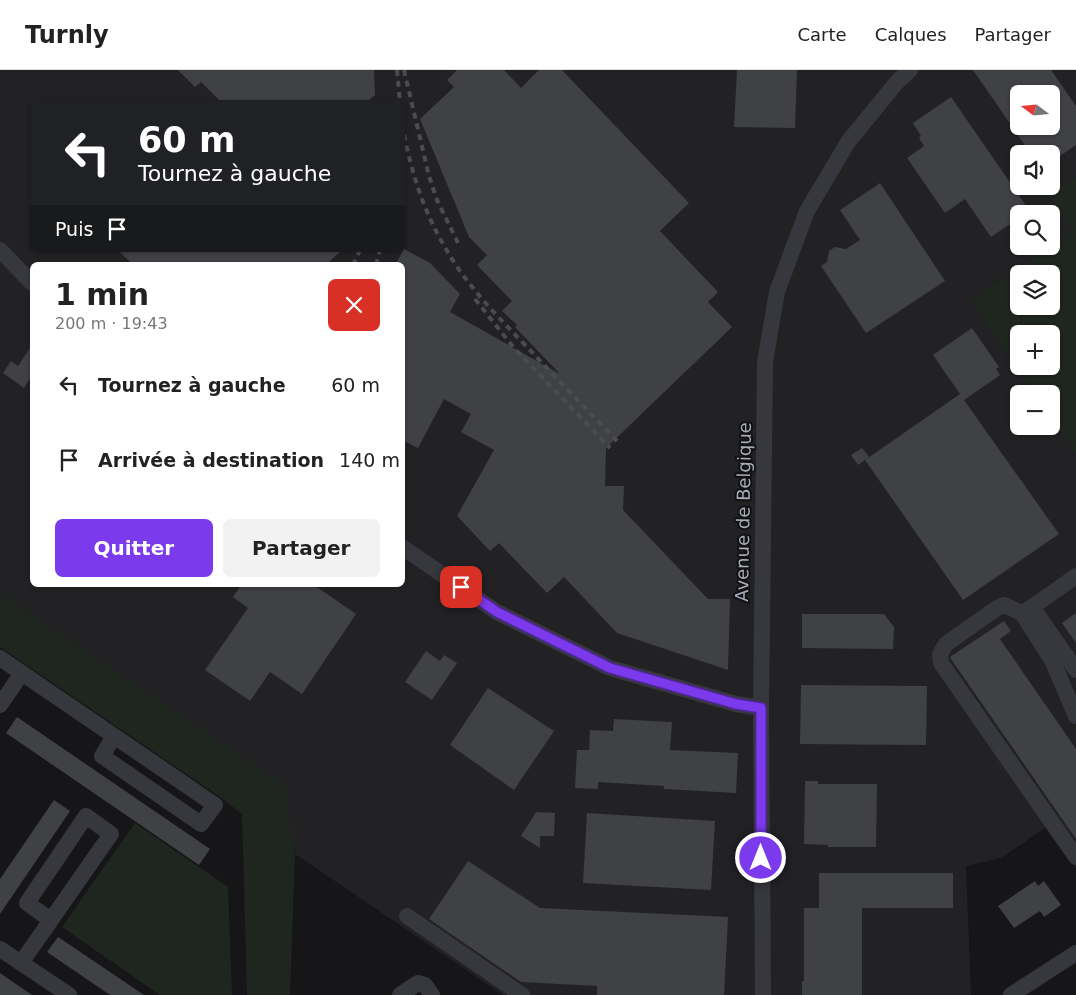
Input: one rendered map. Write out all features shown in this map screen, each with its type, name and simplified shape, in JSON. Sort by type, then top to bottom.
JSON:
[{"type":"street","name":"Avenue de Belgique","points":[[763,995],[761,708],[765,362],[777,292],[807,211],[848,142],[897,82],[910,70]]},
{"type":"street","points":[[0,250],[30,281]]},
{"type":"street","points":[[405,549],[497,612],[610,668],[736,704],[761,708]]},
{"type":"street","points":[[1027,610],[1076,576]]},
{"type":"street","points":[[1076,670],[1027,610],[1004,605],[946,644],[940,654],[941,663],[1076,857]]},
{"type":"street","points":[[1027,610],[1053,662],[1076,716]]},
{"type":"street","points":[[0,658],[215,805],[201,824],[102,756],[114,736]]},
{"type":"street","points":[[0,705],[22,673]]},
{"type":"street","points":[[21,963],[51,920],[111,834],[86,816],[26,903],[51,920]]},
{"type":"street","points":[[407,916],[522,995]]},
{"type":"street","points":[[0,949],[69,995]]},
{"type":"street","points":[[1011,995],[1076,953]]},
{"type":"street","points":[[400,995],[418,983],[425,985],[432,995]]},
{"type":"shaded area","points":[[0,70],[1076,70],[1076,177],[1060,188],[1060,145],[1010,145],[1010,195],[1050,195],[1049,196],[1055,205],[1010,205],[1010,255],[1039,255],[1023,265],[1010,265],[1010,274],[970,300],[1010,359],[1010,375],[1021,375],[1028,385],[1010,385],[1010,435],[1060,435],[1060,432],[1076,455],[1076,868],[1048,826],[1001,858],[966,866],[971,995],[503,995],[295,854],[283,785],[0,593]]},
{"type":"shaded area","points":[[1076,177],[1076,455],[1060,432],[1060,385],[1028,385],[1021,375],[1060,375],[1060,325],[1010,325],[1010,359],[970,300],[1010,274],[1010,315],[1060,315],[1060,265],[1023,265],[1039,255],[1060,255],[1060,241],[1072,233],[1060,214],[1060,205],[1054,205],[1048,195],[1060,195],[1060,187]]},
{"type":"shaded area","points":[[1060,214],[1072,233],[1060,241]]},
{"type":"shaded area","points":[[0,593],[284,785],[295,854],[290,995],[247,995],[242,814],[0,647]]},
{"type":"shaded area","points":[[135,823],[228,887],[232,995],[160,995],[62,927]]},
{"type":"building","points":[[178,70],[374,70],[375,95],[369,100],[219,100],[201,82],[195,87]]},
{"type":"building","points":[[457,70],[504,70],[521,88],[539,70],[562,70],[689,203],[660,231],[718,292],[708,302],[732,327],[606,448],[605,486],[624,486],[623,510],[708,599],[730,599],[728,670],[617,633],[564,577],[547,593],[499,543],[490,551],[457,516],[494,450],[461,432],[471,414],[444,399],[418,448],[405,442],[405,262],[397,262],[405,250],[430,263],[460,294],[450,312],[560,374],[515,327],[517,325],[502,311],[512,301],[477,265],[487,255],[469,237],[420,119],[454,87],[447,80]]},
{"type":"building","points":[[737,70],[797,70],[795,128],[734,127]]},
{"type":"building","points":[[973,70],[1051,70],[1076,106],[1076,145],[1060,156],[1060,145],[1025,145],[1018,135],[1060,135],[1060,85],[1010,85],[1010,124]]},
{"type":"building","points":[[951,97],[1010,182],[1010,195],[1019,195],[1026,205],[1010,205],[1010,224],[991,237],[965,199],[945,213],[907,158],[924,146],[919,138],[921,136],[913,123]]},
{"type":"building","points":[[880,183],[945,281],[866,333],[821,266],[827,262],[829,251],[835,247],[846,249],[860,240],[840,210]]},
{"type":"building","points":[[120,252],[340,252],[329,262],[130,262]]},
{"type":"building","points":[[972,328],[999,367],[996,369],[1000,375],[964,400],[1059,534],[963,600],[865,460],[960,394],[933,355]]},
{"type":"building","points":[[30,348],[30,378],[24,388],[3,373],[11,361],[18,366]]},
{"type":"building","points":[[862,448],[869,457],[858,465],[851,455]]},
{"type":"building","points":[[240,587],[317,587],[356,614],[302,694],[270,672],[250,701],[205,670],[248,608],[233,597]]},
{"type":"building","points":[[1076,613],[1076,643],[1062,623]]},
{"type":"building","points":[[802,614],[884,614],[894,627],[893,649],[802,648]]},
{"type":"building","points":[[1004,621],[1011,631],[1000,639],[1076,749],[1076,839],[950,657]]},
{"type":"building","points":[[426,651],[440,661],[444,655],[457,663],[432,700],[405,682]]},
{"type":"building","points":[[801,685],[927,686],[926,745],[800,744]]},
{"type":"building","points":[[488,688],[554,731],[514,790],[450,745]]},
{"type":"building","points":[[17,717],[210,849],[199,865],[6,733]]},
{"type":"building","points":[[614,719],[672,722],[670,750],[738,753],[736,793],[664,789],[664,786],[598,782],[598,789],[575,788],[577,750],[589,750],[590,730],[613,731]]},
{"type":"building","points":[[805,781],[818,781],[818,784],[877,784],[876,847],[828,847],[828,845],[804,844]]},
{"type":"building","points":[[54,800],[70,811],[0,914],[0,879]]},
{"type":"building","points":[[536,812],[555,813],[554,836],[540,836],[540,848],[521,836]]},
{"type":"building","points":[[587,813],[715,821],[711,890],[583,883]]},
{"type":"building","points":[[468,861],[540,908],[728,917],[724,995],[597,995],[597,986],[521,982],[429,919]]},
{"type":"building","points":[[819,873],[953,873],[953,908],[862,908],[862,995],[802,995],[802,981],[804,981],[804,908],[819,908]]},
{"type":"building","points":[[1035,881],[1038,886],[1044,881],[1061,905],[1044,917],[1040,911],[1014,928],[998,906]]},
{"type":"building","points":[[58,937],[144,995],[110,995],[47,952]]},
{"type":"building","points":[[0,973],[32,995],[0,995]]},
{"type":"railway","points":[[397,70],[400,100]]},
{"type":"railway","points":[[404,70],[429,176],[437,200],[459,245]]},
{"type":"railway","points":[[405,138],[413,173],[424,204],[438,235],[463,276],[494,313],[617,441]]},
{"type":"railway","points":[[354,262],[359,252]]},
{"type":"railway","points":[[377,262],[379,252]]},
{"type":"railway","points":[[475,299],[514,348],[610,448]]},
{"type":"route","points":[[461,587],[497,612],[610,668],[736,704],[761,708],[761,858]]}]
